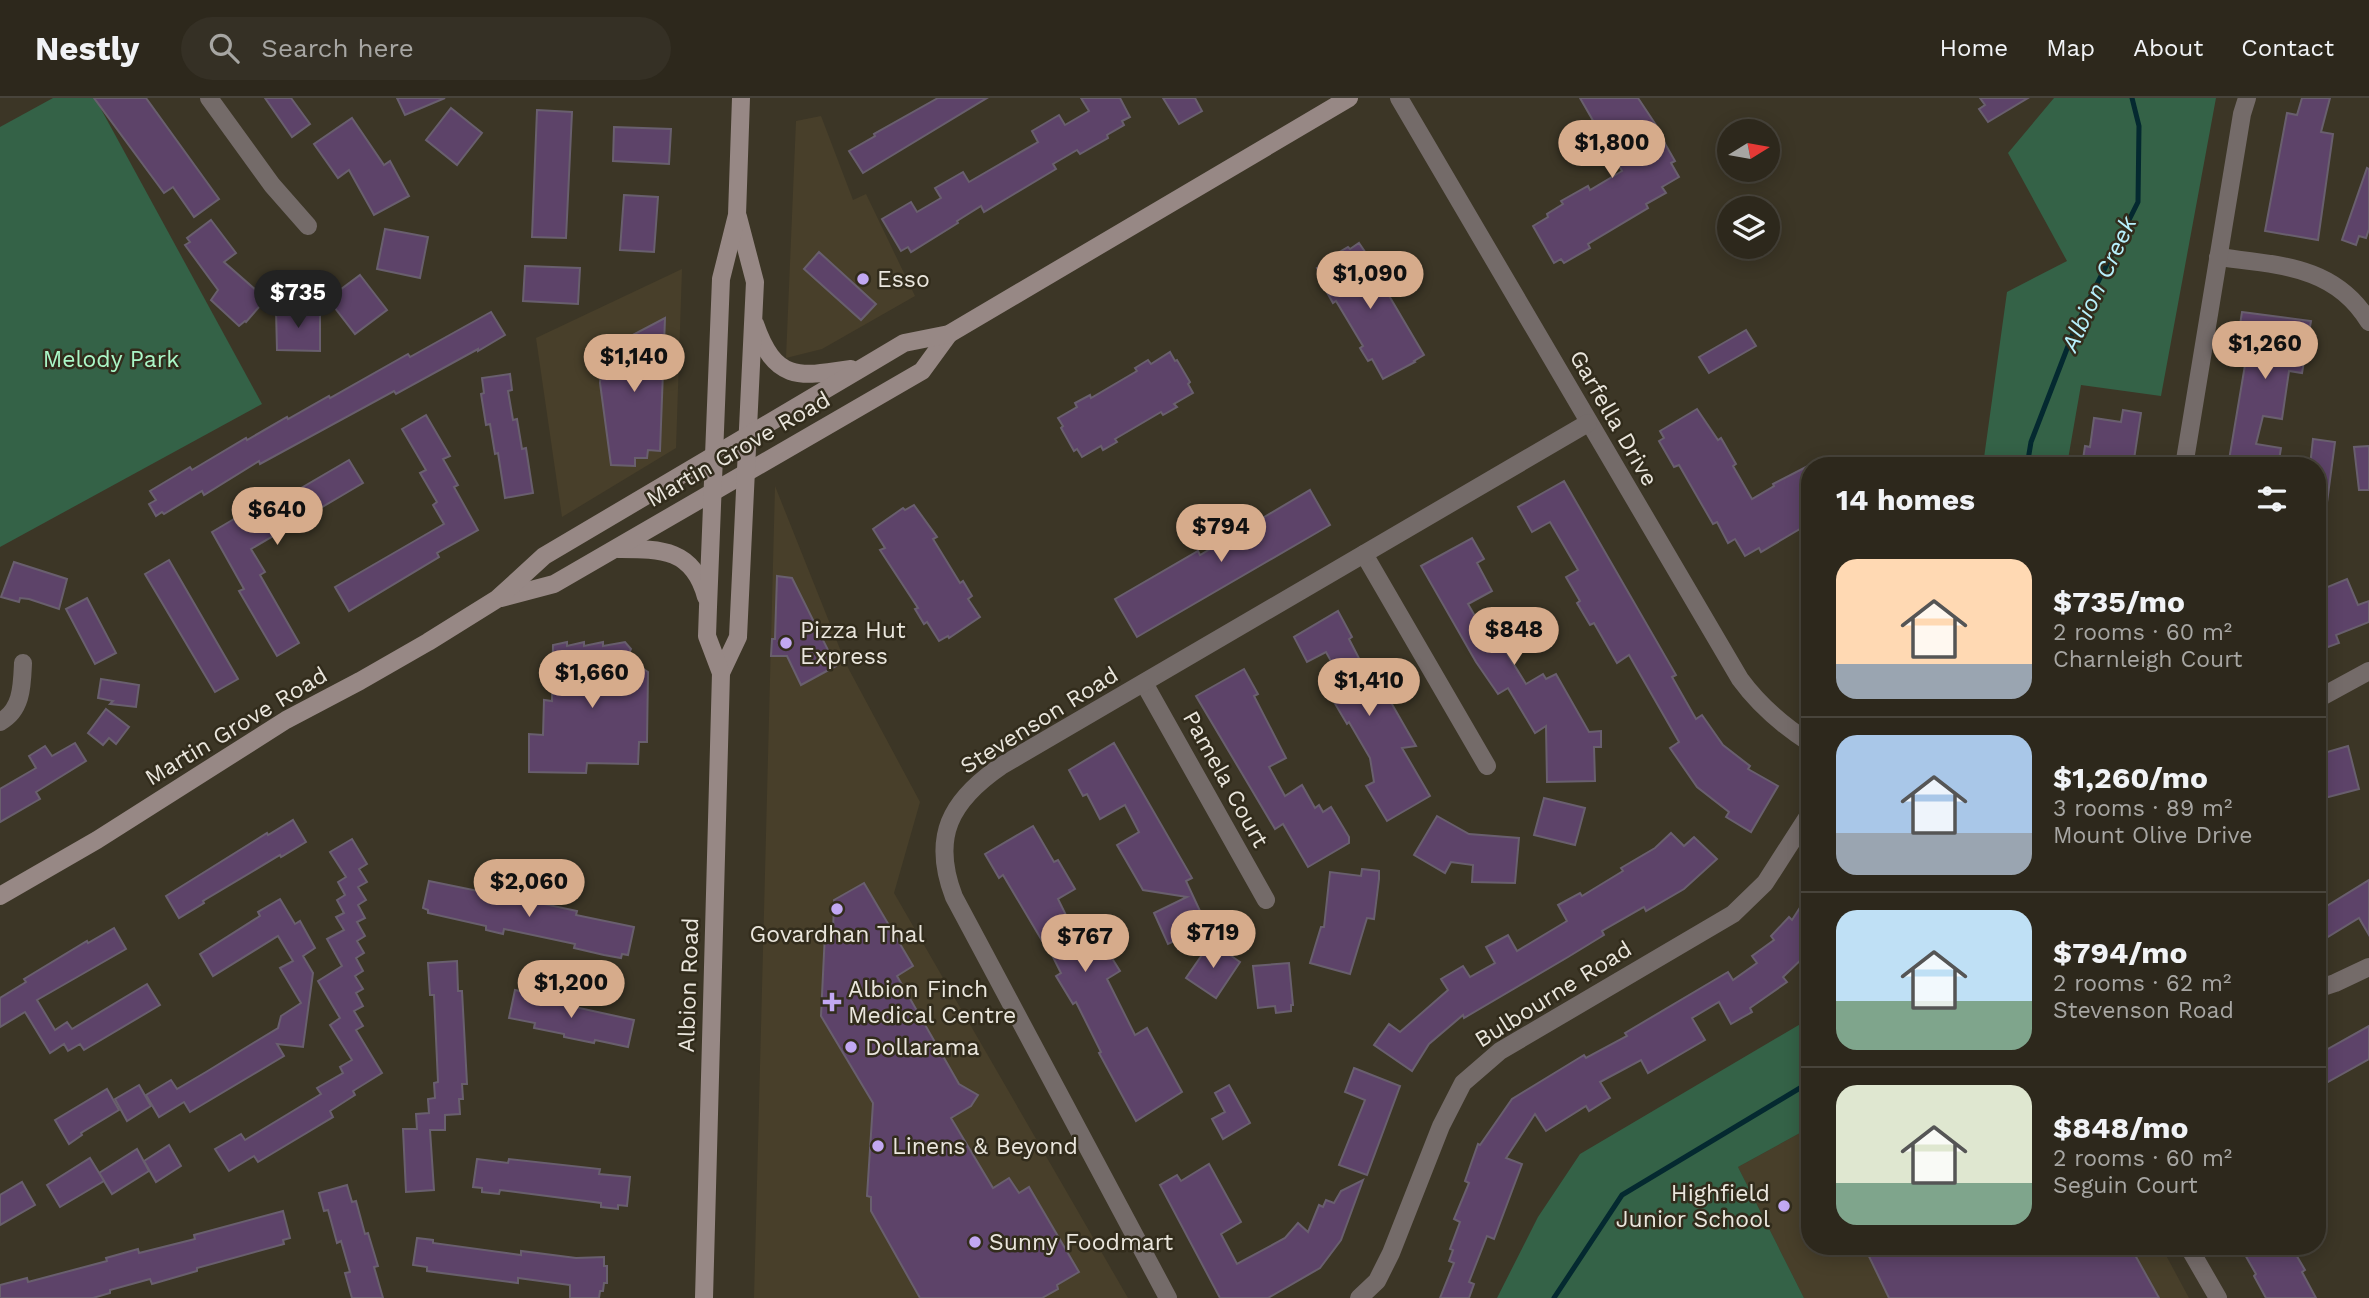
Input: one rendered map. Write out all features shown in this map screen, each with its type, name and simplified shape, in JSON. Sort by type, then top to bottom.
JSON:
[{"type":"main road","name":"Albion Road","points":[[704,1298],[721,673],[707,636],[721,279],[737,215],[741,98]]},
{"type":"main road","name":"Martin Grove Road","points":[[0,896],[97,840],[286,720],[360,681],[498,599],[544,556],[714,455],[904,343],[949,334],[1349,98]]},
{"type":"main road","name":"Albion Road","points":[[721,673],[738,637],[754,318],[755,282],[737,215]]},
{"type":"main road","points":[[754,318],[766,351],[784,369],[808,375],[862,368]]},
{"type":"main road","name":"Martin Grove Road","points":[[498,599],[554,584],[922,371],[949,334]]},
{"type":"main road","points":[[615,549],[657,550],[683,559],[698,578],[708,607]]},
{"type":"street","points":[[209,98],[272,186],[308,226]]},
{"type":"street","name":"Garfella Drive","points":[[1399,98],[1740,679],[1766,710],[1801,736]]},
{"type":"street","points":[[2185,457],[2242,114],[2247,98]]},
{"type":"street","points":[[2218,257],[2287,265],[2314,274],[2343,290],[2360,306],[2369,322]]},
{"type":"street","name":"Stevenson Road","points":[[1168,1298],[954,897],[944,859],[948,823],[955,808],[982,779],[1588,423]]},
{"type":"street","points":[[1364,554],[1487,766]]},
{"type":"street","points":[[0,722],[17,706],[22,688],[23,663]]},
{"type":"street","points":[[2326,694],[2369,671]]},
{"type":"street","name":"Pamela Court","points":[[1144,683],[1266,900]]},
{"type":"street","name":"Bulbourne Road","points":[[1359,1298],[1377,1281],[1391,1253],[1441,1126],[1463,1083],[1500,1051],[1733,914],[1765,883],[1801,827]]},
{"type":"street","points":[[2326,985],[2369,968]]},
{"type":"street","points":[[2193,1255],[2218,1298]]},
{"type":"shaded area","points":[[821,116],[853,200],[866,194],[915,296],[822,349],[786,358],[796,121]]},
{"type":"shaded area","points":[[682,269],[676,448],[562,517],[536,338]]},
{"type":"shaded area","points":[[775,486],[846,664],[920,802],[894,893],[1128,1298],[754,1298]]},
{"type":"shaded area","name":"Highfield Junior School","points":[[1801,1132],[1801,1255],[2166,1255],[2189,1298],[1804,1298],[1738,1167]]},
{"type":"green space","name":"Melody Park","points":[[53,98],[95,98],[262,404],[0,547],[0,127]]},
{"type":"green space","points":[[2054,98],[2216,98],[2161,396],[2081,385],[2068,457],[1984,457],[2007,292],[2067,261],[2008,153]]},
{"type":"green space","points":[[1801,1024],[1801,1132],[1738,1167],[1804,1298],[1497,1298],[1538,1217],[1580,1154]]},
{"type":"building","points":[[94,98],[146,98],[219,199],[194,217],[173,187],[164,193]]},
{"type":"building","points":[[265,98],[291,98],[310,124],[292,137]]},
{"type":"building","points":[[397,98],[445,98],[405,115]]},
{"type":"building","points":[[938,98],[987,98],[863,173],[849,151]]},
{"type":"building","points":[[1081,98],[1120,98],[1130,117],[1122,121],[1124,125],[1107,135],[1108,138],[1080,154],[1077,150],[1053,164],[1056,169],[984,212],[981,206],[911,252],[908,247],[901,251],[882,219],[911,202],[917,212],[941,198],[935,188],[963,172],[969,182],[1038,142],[1032,131],[1059,115],[1065,125],[1089,111]]},
{"type":"building","points":[[1163,98],[1195,98],[1202,111],[1179,124]]},
{"type":"building","points":[[1580,98],[1638,98],[1662,134],[1660,135],[1675,161],[1671,163],[1679,177],[1662,187],[1666,193],[1646,204],[1648,208],[1588,244],[1590,248],[1564,263],[1561,259],[1554,263],[1533,226],[1563,204],[1561,201],[1588,186],[1590,190],[1622,171]]},
{"type":"building","points":[[1980,98],[2028,98],[1988,122],[1979,109],[1985,105]]},
{"type":"building","points":[[2302,98],[2330,98],[2321,132],[2333,134],[2318,240],[2265,231],[2287,113],[2297,115]]},
{"type":"building","points":[[451,108],[482,133],[457,165],[426,140]]},
{"type":"building","points":[[537,110],[572,112],[566,238],[532,237]]},
{"type":"building","points":[[352,118],[384,165],[390,161],[409,196],[374,215],[349,170],[338,178],[314,144]]},
{"type":"building","points":[[614,127],[671,129],[669,164],[613,161]]},
{"type":"building","points":[[2367,168],[2369,229],[2366,238],[2359,236],[2356,245],[2342,240]]},
{"type":"building","points":[[624,195],[658,197],[654,252],[620,250]]},
{"type":"building","points":[[211,220],[236,253],[224,262],[266,299],[246,322],[239,326],[211,300],[218,290],[185,245],[190,242],[187,238]]},
{"type":"building","points":[[385,229],[428,237],[420,278],[377,269]]},
{"type":"building","points":[[1359,243],[1381,275],[1378,277],[1424,355],[1383,379],[1372,359],[1368,361],[1360,348],[1363,346],[1336,301],[1333,303],[1325,289],[1329,287],[1317,268],[1327,262],[1326,260]]},
{"type":"building","points":[[819,252],[876,304],[861,320],[804,269]]},
{"type":"building","points":[[525,266],[580,268],[578,304],[523,301]]},
{"type":"building","points":[[360,275],[387,310],[355,334],[328,299]]},
{"type":"building","points":[[276,310],[320,311],[320,351],[277,350]]},
{"type":"building","points":[[491,312],[505,335],[396,394],[394,391],[260,464],[259,461],[204,495],[202,491],[156,516],[149,504],[156,500],[150,491],[190,467],[192,470],[246,438],[247,440],[329,396],[330,398],[408,354],[410,357]]},
{"type":"building","points":[[2242,312],[2311,321],[2302,373],[2289,371],[2282,419],[2263,416],[2256,444],[2281,448],[2280,457],[2230,457],[2245,365],[2234,363]]},
{"type":"building","points":[[665,318],[660,451],[648,450],[647,458],[635,458],[635,466],[611,465],[600,383],[602,351]]},
{"type":"building","points":[[1746,330],[1756,346],[1709,373],[1699,357]]},
{"type":"building","points":[[1170,352],[1190,382],[1188,384],[1193,393],[1174,404],[1177,407],[1163,415],[1161,412],[1115,439],[1117,442],[1103,450],[1101,446],[1082,457],[1077,449],[1074,451],[1058,418],[1077,407],[1075,403],[1090,395],[1091,398],[1137,371],[1135,368],[1148,360],[1151,364]]},
{"type":"building","points":[[510,374],[512,390],[508,391],[513,420],[517,419],[522,449],[526,448],[533,493],[505,498],[498,453],[495,454],[490,424],[486,425],[481,394],[484,393],[482,378]]},
{"type":"building","points":[[1697,409],[1718,440],[1721,438],[1752,499],[1801,470],[1801,528],[1761,552],[1759,548],[1745,556],[1735,539],[1728,543],[1717,522],[1713,524],[1679,465],[1674,467],[1659,441],[1664,438],[1660,431]]},
{"type":"building","points":[[2123,410],[2141,413],[2134,457],[2083,457],[2085,446],[2090,447],[2094,418],[2121,422]]},
{"type":"building","points":[[426,415],[450,456],[443,459],[458,485],[454,487],[478,530],[437,553],[439,557],[349,611],[335,587],[444,524],[433,505],[437,502],[420,473],[426,470],[402,429]]},
{"type":"building","points":[[2313,439],[2335,442],[2326,510],[2326,457],[2311,457]]},
{"type":"building","points":[[2369,446],[2369,490],[2359,490],[2354,447]]},
{"type":"building","points":[[349,460],[363,483],[251,549],[265,572],[260,575],[299,643],[277,656],[239,591],[244,589],[212,532],[234,519],[238,525]]},
{"type":"building","points":[[1564,481],[1676,675],[1672,677],[1696,719],[1702,715],[1723,745],[1750,766],[1748,769],[1778,786],[1751,832],[1726,817],[1729,812],[1697,787],[1670,748],[1679,742],[1629,655],[1617,663],[1594,623],[1590,625],[1577,603],[1580,601],[1566,577],[1578,570],[1550,522],[1532,532],[1518,507]]},
{"type":"building","points":[[1310,490],[1330,525],[1137,637],[1115,599],[1198,551],[1200,555]]},
{"type":"building","points":[[914,505],[937,537],[933,539],[960,583],[963,581],[972,596],[968,599],[980,617],[949,638],[948,636],[939,641],[927,622],[924,624],[915,609],[918,608],[880,550],[885,548],[873,529],[903,508],[905,510]]},
{"type":"building","points":[[1472,538],[1484,559],[1477,563],[1492,591],[1468,604],[1483,630],[1507,617],[1519,638],[1503,647],[1526,684],[1543,674],[1546,679],[1556,674],[1589,732],[1601,731],[1601,747],[1594,747],[1595,781],[1547,782],[1546,726],[1535,733],[1508,688],[1498,694],[1476,662],[1421,566]]},
{"type":"building","points":[[169,560],[238,679],[215,692],[145,574]]},
{"type":"building","points":[[14,562],[67,579],[59,609],[29,599],[20,598],[19,602],[1,597]]},
{"type":"building","points":[[777,576],[792,578],[836,666],[801,685],[787,656],[771,656],[772,639],[775,639]]},
{"type":"building","points":[[2347,579],[2358,605],[2369,601],[2369,622],[2336,635],[2339,643],[2326,648],[2327,595],[2326,588]]},
{"type":"building","points":[[87,598],[116,653],[95,664],[66,609]]},
{"type":"building","points":[[1338,611],[1366,672],[1370,670],[1375,679],[1377,678],[1416,746],[1402,748],[1430,796],[1387,821],[1366,786],[1374,782],[1370,758],[1334,702],[1349,694],[1326,652],[1307,662],[1294,637]]},
{"type":"building","points":[[567,642],[567,646],[584,642],[584,646],[603,642],[603,646],[625,642],[631,649],[627,658],[648,672],[647,742],[639,742],[638,764],[587,763],[586,773],[529,772],[529,734],[543,735],[544,700],[552,701],[553,645]]},
{"type":"building","points":[[1244,669],[1258,694],[1254,696],[1286,758],[1269,767],[1285,796],[1302,785],[1315,808],[1319,805],[1323,812],[1331,807],[1349,837],[1349,843],[1308,867],[1283,824],[1275,829],[1196,696]]},
{"type":"building","points":[[101,679],[139,685],[136,707],[110,704],[113,701],[98,698]]},
{"type":"building","points":[[106,709],[129,727],[116,744],[109,738],[103,745],[88,733]]},
{"type":"building","points":[[75,743],[86,761],[36,792],[40,799],[0,822],[0,789],[36,768],[29,756],[45,746],[52,756]]},
{"type":"building","points":[[1114,743],[1192,878],[1186,881],[1207,926],[1168,944],[1154,913],[1187,897],[1143,890],[1117,845],[1139,832],[1125,805],[1100,819],[1087,794],[1083,796],[1069,770]]},
{"type":"building","points":[[2348,746],[2359,789],[2326,798],[2326,752]]},
{"type":"building","points":[[1544,798],[1585,808],[1575,845],[1534,835]]},
{"type":"building","points":[[1437,816],[1469,834],[1519,838],[1515,883],[1472,882],[1473,865],[1451,862],[1445,873],[1414,855]]},
{"type":"building","points":[[293,820],[306,842],[203,901],[204,903],[179,918],[166,896],[267,833],[268,835]]},
{"type":"building","points":[[1033,826],[1054,862],[1058,860],[1075,889],[1058,899],[1087,958],[1105,947],[1120,971],[1107,979],[1135,1035],[1147,1028],[1182,1092],[1136,1121],[1099,1053],[1101,1052],[1076,1002],[1073,1004],[1056,976],[1061,973],[1046,943],[1044,944],[1003,875],[999,878],[985,854]]},
{"type":"building","points":[[1671,833],[1684,846],[1694,837],[1717,859],[1684,889],[1646,911],[1644,907],[1602,931],[1604,935],[1568,957],[1464,1018],[1463,1015],[1429,1044],[1412,1071],[1374,1045],[1389,1024],[1400,1032],[1448,990],[1441,979],[1463,966],[1470,977],[1495,963],[1486,947],[1508,935],[1517,951],[1567,921],[1558,905],[1580,893],[1582,896],[1623,871],[1621,868],[1655,848]]},
{"type":"building","points":[[352,839],[367,864],[359,869],[367,882],[358,887],[366,900],[358,905],[365,918],[357,922],[365,936],[357,941],[364,953],[356,958],[363,971],[355,976],[363,989],[356,993],[363,1006],[354,1011],[363,1026],[356,1030],[382,1073],[353,1091],[355,1095],[330,1111],[333,1117],[258,1162],[254,1156],[229,1171],[215,1149],[241,1134],[245,1140],[321,1094],[317,1088],[343,1073],[340,1067],[352,1060],[330,1025],[340,1018],[318,981],[342,966],[327,939],[344,930],[336,917],[344,913],[337,900],[345,895],[338,882],[346,877],[330,852]]},
{"type":"building","points":[[1362,869],[1379,871],[1379,879],[1374,919],[1367,918],[1350,974],[1310,963],[1321,927],[1324,927],[1330,872],[1361,876]]},
{"type":"building","points":[[2369,880],[2369,935],[2359,918],[2326,938],[2326,906]]},
{"type":"building","points":[[429,881],[488,893],[487,898],[515,904],[516,898],[577,911],[576,915],[634,927],[628,955],[622,954],[621,958],[604,955],[574,948],[575,944],[504,929],[503,934],[486,930],[486,926],[428,913],[428,910],[423,908]]},
{"type":"building","points":[[864,883],[913,966],[897,976],[959,1084],[978,1095],[971,1106],[951,1118],[993,1188],[1009,1178],[1019,1193],[1029,1187],[1079,1272],[1042,1298],[920,1298],[871,1211],[871,1197],[867,1196],[873,1103],[821,1016],[825,933],[833,934],[834,900]]},
{"type":"building","points":[[280,899],[295,924],[300,921],[315,948],[303,956],[313,973],[303,1047],[277,1044],[284,1056],[190,1112],[184,1102],[159,1117],[146,1095],[171,1080],[177,1089],[206,1072],[278,1028],[281,1016],[301,1003],[280,968],[293,961],[278,936],[213,976],[200,954],[260,916],[258,912]]},
{"type":"building","points":[[1801,906],[1801,960],[1783,977],[1787,982],[1750,1008],[1752,1012],[1731,1024],[1719,1002],[1692,1018],[1705,1040],[1648,1073],[1641,1060],[1600,1082],[1610,1098],[1589,1111],[1586,1106],[1546,1131],[1535,1114],[1506,1158],[1522,1164],[1494,1239],[1487,1236],[1469,1282],[1474,1284],[1469,1298],[1440,1298],[1454,1263],[1449,1261],[1453,1250],[1450,1249],[1460,1222],[1454,1219],[1469,1183],[1465,1181],[1478,1144],[1480,1145],[1512,1099],[1584,1055],[1586,1058],[1627,1036],[1625,1033],[1728,972],[1733,980],[1757,963],[1752,956],[1774,940],[1771,936],[1789,917],[1792,920]]},
{"type":"building","points":[[114,928],[126,949],[37,1000],[55,1030],[67,1022],[72,1029],[147,984],[160,1005],[84,1050],[80,1044],[68,1051],[64,1044],[50,1053],[25,1012],[0,1027],[0,998],[26,982],[24,979]]},
{"type":"building","points":[[1211,942],[1240,962],[1216,998],[1186,978]]},
{"type":"building","points":[[457,961],[458,991],[462,991],[467,1084],[462,1084],[460,1114],[445,1115],[445,1130],[430,1130],[434,1190],[406,1192],[403,1129],[417,1129],[416,1114],[429,1113],[428,1099],[435,1098],[434,1083],[438,1082],[434,995],[430,995],[428,963]]},
{"type":"building","points":[[1289,963],[1293,1005],[1291,1011],[1276,1013],[1275,1006],[1258,1008],[1253,966]]},
{"type":"building","points":[[515,990],[544,996],[543,1000],[634,1020],[628,1047],[564,1037],[564,1034],[534,1028],[535,1023],[509,1018]]},
{"type":"building","points":[[2369,1026],[2369,1059],[2326,1083],[2326,1050]]},
{"type":"building","points":[[1354,1068],[1400,1086],[1367,1175],[1339,1165],[1365,1100],[1345,1092]]},
{"type":"building","points":[[139,1085],[151,1106],[127,1121],[115,1099]]},
{"type":"building","points":[[1229,1085],[1250,1123],[1223,1139],[1212,1119],[1225,1112],[1215,1093]]},
{"type":"building","points":[[107,1089],[119,1110],[81,1133],[82,1135],[69,1144],[55,1120]]},
{"type":"building","points":[[169,1145],[181,1166],[156,1182],[144,1161]]},
{"type":"building","points":[[137,1149],[149,1171],[112,1194],[99,1173]]},
{"type":"building","points":[[90,1158],[104,1181],[60,1207],[47,1185]]},
{"type":"building","points":[[477,1159],[508,1163],[509,1159],[600,1169],[599,1174],[630,1177],[627,1206],[618,1205],[618,1209],[601,1207],[601,1203],[500,1190],[499,1194],[482,1192],[482,1188],[473,1187]]},
{"type":"building","points":[[1209,1164],[1241,1222],[1221,1234],[1237,1264],[1285,1238],[1298,1223],[1308,1232],[1319,1205],[1323,1207],[1326,1200],[1334,1203],[1341,1191],[1363,1180],[1341,1240],[1320,1268],[1268,1298],[1220,1298],[1160,1185],[1177,1175],[1181,1181]]},
{"type":"building","points":[[22,1182],[35,1205],[0,1225],[0,1195]]},
{"type":"building","points":[[347,1185],[352,1202],[356,1201],[365,1234],[368,1233],[378,1266],[374,1267],[383,1298],[352,1298],[345,1273],[350,1272],[341,1241],[337,1243],[328,1210],[324,1211],[319,1193]]},
{"type":"building","points":[[283,1211],[290,1238],[283,1240],[284,1244],[197,1268],[197,1271],[152,1284],[150,1279],[110,1290],[110,1293],[93,1298],[0,1298],[0,1285],[27,1278],[28,1282],[107,1261],[106,1258],[138,1249],[139,1253],[195,1239],[194,1235]]},
{"type":"building","points":[[417,1238],[433,1240],[433,1243],[521,1255],[521,1251],[576,1258],[604,1257],[607,1283],[604,1283],[599,1298],[570,1298],[570,1285],[518,1278],[518,1283],[427,1271],[427,1267],[413,1265]]},
{"type":"building","points":[[1868,1255],[2135,1255],[2159,1298],[1889,1298]]},
{"type":"building","points":[[2245,1255],[2296,1255],[2316,1298],[2266,1298],[2254,1276],[2256,1274]]},
{"type":"waterway","name":"Albion Creek","points":[[2028,457],[2031,442],[2075,328],[2138,202],[2139,126],[2132,98]]},
{"type":"waterway","name":"Albion Creek","points":[[1554,1298],[1622,1195],[1801,1087]]},
{"type":"place","name":"Esso","points":[[863,279]]},
{"type":"place","name":"Pizza Hut Express","points":[[786,643]]},
{"type":"place","name":"Govardhan Thal","points":[[837,909]]},
{"type":"place","name":"Albion Finch Medical Centre","points":[[832,1002]]},
{"type":"place","name":"Dollarama","points":[[851,1047]]},
{"type":"place","name":"Linens & Beyond","points":[[878,1146]]},
{"type":"place","name":"Highfield Junior School","points":[[1784,1206]]},
{"type":"place","name":"Sunny Foodmart","points":[[975,1242]]}]
